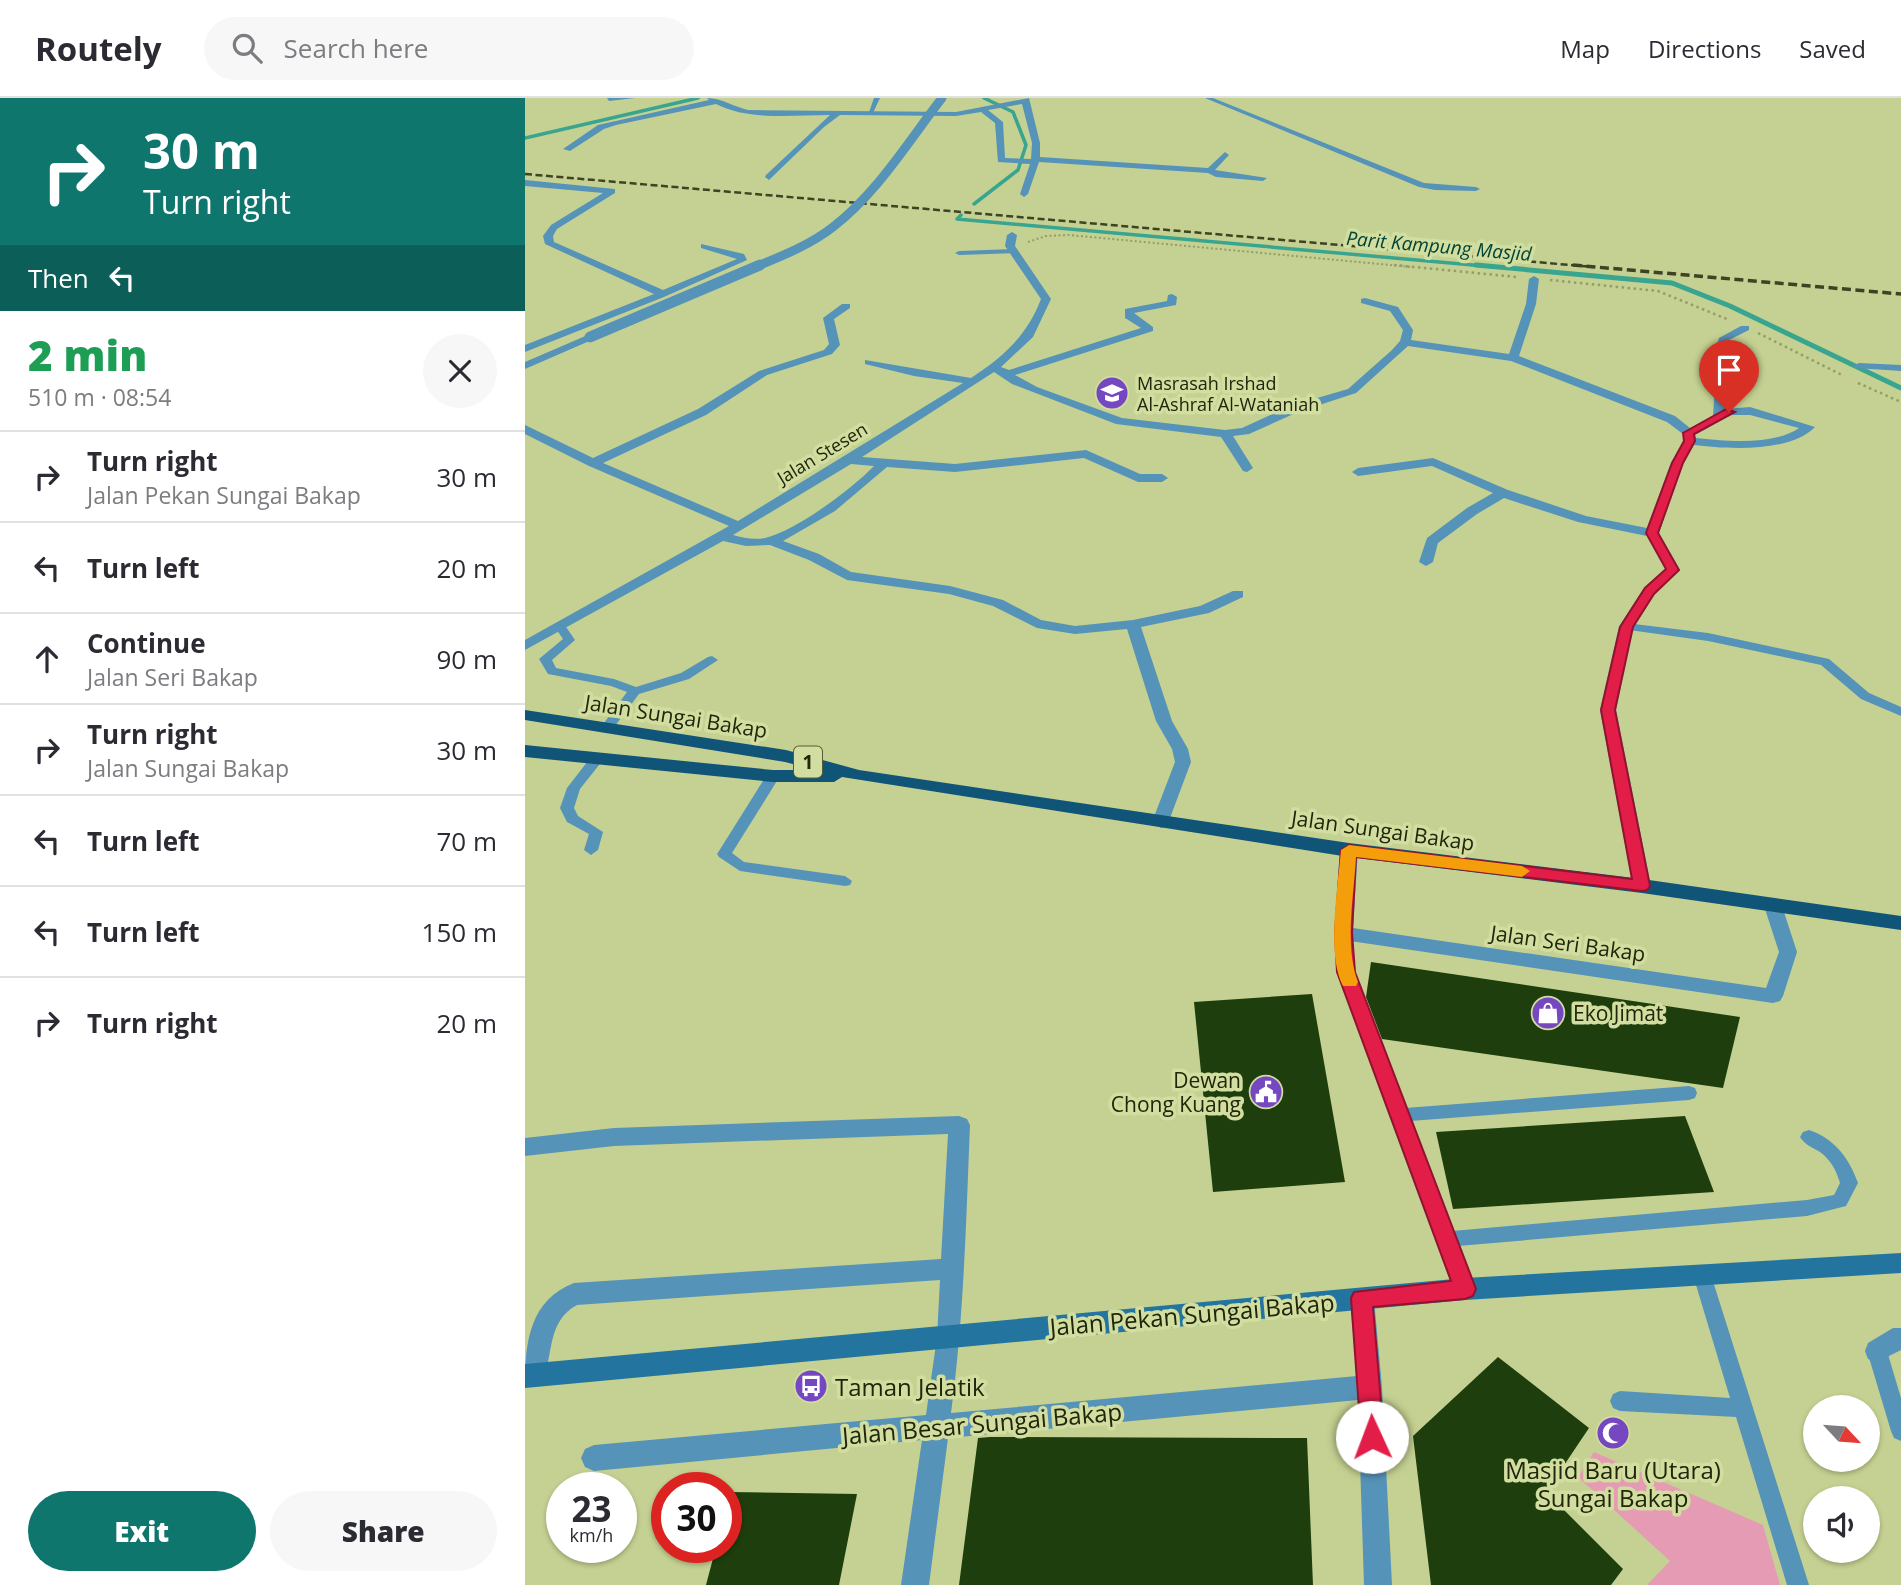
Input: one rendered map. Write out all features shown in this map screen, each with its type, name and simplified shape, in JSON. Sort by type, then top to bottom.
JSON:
[{"type":"highway","name":"Jalan Sungai Bakap","points":[[527,714],[757,752],[859,776],[1161,822],[1349,850],[1642,886],[1901,923]]},
{"type":"highway","name":"Jalan Sungai Bakap","points":[[525,751],[773,776],[859,776]]},
{"type":"main road","name":"Jalan Pekan Sungai Bakap","points":[[529,1376],[1465,1289],[1901,1263]]},
{"type":"street","points":[[525,364],[789,253],[832,228],[864,199],[942,98]]},
{"type":"street","points":[[567,149],[601,127],[713,99],[737,111],[930,115],[987,110],[1025,100],[1036,143],[1035,160],[1024,194]]},
{"type":"street","points":[[987,110],[999,122],[1001,160],[1210,171],[1263,178]]},
{"type":"street","points":[[769,177],[821,125],[838,113]]},
{"type":"street","points":[[1210,171],[1225,156]]},
{"type":"street","points":[[525,183],[612,191],[554,227],[548,236],[550,244],[658,290],[660,295]]},
{"type":"street","name":"Jalan Stesen","points":[[525,646],[722,537],[971,381],[1020,345],[1039,320],[1046,299],[1012,244]]},
{"type":"street","points":[[525,349],[607,318],[742,260],[741,256],[704,246]]},
{"type":"street","points":[[1513,358],[1531,304],[1534,279]]},
{"type":"street","points":[[1008,374],[1149,330],[1129,316],[1129,311],[1172,303],[1172,296]]},
{"type":"street","points":[[991,368],[1008,374],[1016,382],[1033,389],[1120,421],[1225,433],[1244,431],[1294,409],[1352,391],[1405,342],[1408,330],[1394,309],[1366,301]]},
{"type":"street","points":[[593,463],[702,412],[764,373],[828,352],[835,345],[828,318],[846,306]]},
{"type":"street","points":[[1719,417],[1721,385],[1709,366],[1719,353],[1724,338],[1745,328]]},
{"type":"street","points":[[1405,342],[1513,358],[1671,419],[1689,437],[1711,444],[1776,441],[1799,434],[1809,427],[1750,411],[1729,412],[1689,437],[1652,533]]},
{"type":"street","points":[[869,362],[914,373],[971,381]]},
{"type":"street","points":[[1859,366],[1901,368]]},
{"type":"street","points":[[525,429],[593,463],[739,526]]},
{"type":"street","points":[[1225,433],[1247,468]]},
{"type":"street","points":[[848,460],[955,468],[1086,454],[1138,478],[1162,478]]},
{"type":"street","points":[[1358,472],[1433,462],[1503,493],[1583,519],[1652,533],[1673,570],[1649,591],[1626,627],[1608,710],[1642,886]]},
{"type":"street","points":[[771,541],[854,492],[883,464]]},
{"type":"street","points":[[1426,562],[1432,541],[1472,511],[1503,493]]},
{"type":"street","points":[[722,537],[739,542],[771,541],[814,556],[847,576],[962,593],[998,603],[1037,624],[1075,630],[1133,624],[1204,610],[1238,594]]},
{"type":"street","points":[[1133,624],[1164,721],[1180,749],[1182,762],[1161,822]]},
{"type":"street","points":[[1343,933],[1349,850]]},
{"type":"street","name":"Jalan Seri Bakap","points":[[1343,933],[1773,996],[1788,952],[1773,906]]},
{"type":"street","points":[[525,1147],[614,1137],[959,1125],[949,1337],[915,1585]]},
{"type":"street","points":[[529,1376],[546,1315],[559,1301],[574,1294],[954,1269]]},
{"type":"street","points":[[1362,1298],[1370,1387],[1378,1585]]},
{"type":"street","points":[[1877,1351],[1893,1339],[1901,1339]]},
{"type":"street","name":"Jalan Besar Sungai Bakap","points":[[594,1458],[1370,1387]]},
{"type":"lane","points":[[609,99],[632,98]]},
{"type":"lane","points":[[870,114],[877,98]]},
{"type":"lane","points":[[1208,98],[1422,185],[1476,189]]},
{"type":"lane","points":[[959,253],[1012,244]]},
{"type":"lane","points":[[560,626],[569,640],[545,659],[552,671],[614,683],[635,691]]},
{"type":"lane","points":[[1626,627],[1708,637],[1825,662],[1865,696],[1901,712]]},
{"type":"lane","points":[[607,727],[635,691],[685,676],[712,660]]},
{"type":"lane","points":[[591,850],[596,832],[572,819],[567,808],[574,788],[596,760]]},
{"type":"lane","points":[[773,776],[724,854],[740,866],[845,881]]},
{"type":"lane","points":[[1343,933],[1346,972],[1465,1289]]},
{"type":"lane","points":[[1400,1115],[1689,1093]]},
{"type":"lane","points":[[1447,1239],[1807,1208],[1840,1201],[1849,1183],[1843,1164],[1834,1152],[1809,1137]]},
{"type":"lane","points":[[1702,1275],[1798,1585]]},
{"type":"lane","points":[[1877,1351],[1901,1430]]},
{"type":"lane","points":[[1620,1401],[1743,1408]]},
{"type":"path","points":[[1012,244],[1046,236],[1069,235],[1658,291],[1671,294],[1901,402]]},
{"type":"shaded area","points":[[1594,1452],[1763,1525],[1780,1585],[1647,1585],[1670,1561],[1578,1477]]},
{"type":"building","points":[[1371,962],[1740,1017],[1723,1088],[1382,1039],[1366,997]]},
{"type":"building","name":"Dewan Chong Kuang","points":[[1312,994],[1345,1182],[1213,1192],[1194,1002]]},
{"type":"building","points":[[1685,1116],[1714,1192],[1453,1209],[1436,1132]]},
{"type":"building","points":[[1498,1357],[1589,1428],[1546,1492],[1623,1569],[1611,1585],[1431,1585],[1413,1436]]},
{"type":"building","points":[[978,1438],[1307,1438],[1313,1585],[959,1585]]},
{"type":"building","points":[[742,1492],[857,1494],[839,1585],[706,1585],[712,1563],[742,1563]]},
{"type":"waterway","points":[[525,138],[698,98]]},
{"type":"waterway","name":"Parit Kampung Masjid","points":[[974,204],[1018,170],[1026,145],[1013,112],[984,98]]},
{"type":"waterway","name":"Parit Kampung Masjid","points":[[961,215],[957,219],[1495,267]]},
{"type":"waterway","name":"Parit Kampung Masjid","points":[[1476,265],[1672,283],[1730,306],[1901,388]]},
{"type":"railway","points":[[525,174],[1593,267]]},
{"type":"railway","points":[[1573,265],[1901,294]]},
{"type":"slow traffic","points":[[1350,982],[1346,972],[1343,933],[1349,850],[1522,871]]},
{"type":"place","name":"Masrasah Irshad Al-Ashraf Al-Wataniah","points":[[1112,393]]},
{"type":"place","name":"Eko Jimat","points":[[1548,1013]]},
{"type":"place","name":"Dewan Chong Kuang","points":[[1266,1092]]},
{"type":"place","name":"Taman Jelatik","points":[[811,1386]]},
{"type":"place","name":"Masjid Baru (Utara) Sungai Bakap","points":[[1613,1433]]},
{"type":"route","points":[[1372,1437],[1362,1298],[1465,1289],[1346,972],[1343,933],[1349,850],[1642,886],[1608,710],[1626,627],[1649,591],[1673,570],[1652,533],[1677,463],[1690,441],[1689,433],[1729,412]]}]
